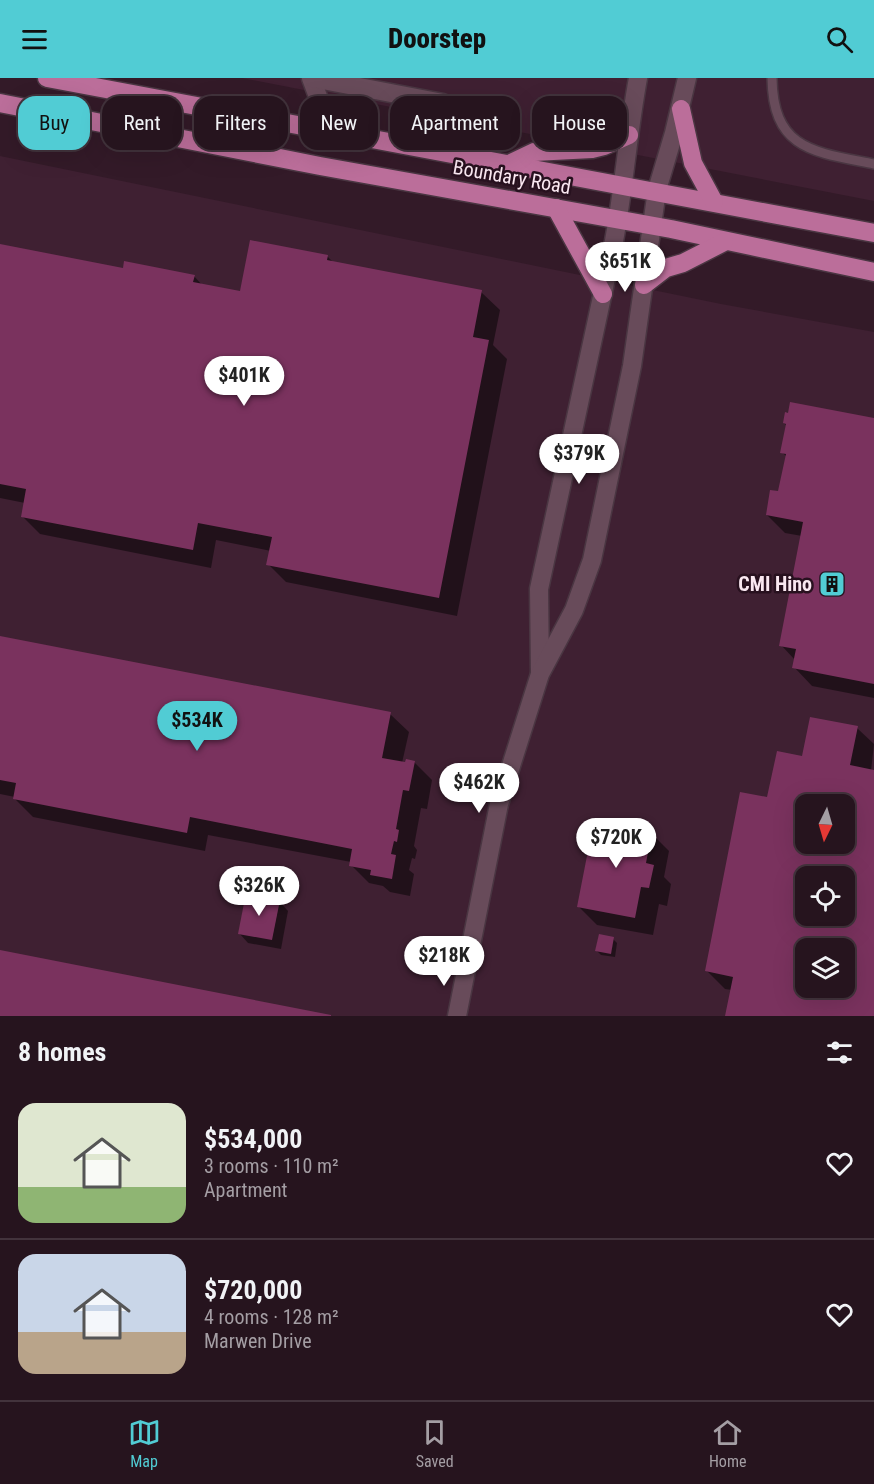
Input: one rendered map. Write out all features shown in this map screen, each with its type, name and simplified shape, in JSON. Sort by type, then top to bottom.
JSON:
[{"type":"main road","name":"Boundary Road","points":[[47,78],[300,125]]},
{"type":"main road","name":"Boundary Road","points":[[0,103],[320,166],[652,225],[874,272]]},
{"type":"main road","points":[[681,110],[693,163],[714,202]]},
{"type":"main road","points":[[511,163],[534,152],[592,149],[629,135]]},
{"type":"main road","name":"Boundary Road","points":[[378,139],[624,186],[657,190],[874,233]]},
{"type":"main road","points":[[556,208],[603,294]]},
{"type":"main road","points":[[644,285],[666,268],[683,263],[724,242]]},
{"type":"street","points":[[312,78],[318,96]]},
{"type":"street","points":[[312,78],[406,96]]},
{"type":"street","points":[[540,674],[539,589],[618,219],[638,78]]},
{"type":"street","points":[[456,1016],[499,804],[540,674],[574,610],[592,560],[632,366],[657,190],[681,110],[687,78]]},
{"type":"lane","points":[[772,78],[772,97],[777,118],[789,136],[807,147],[834,156],[874,164]]},
{"type":"shaded area","points":[[242,78],[874,78],[874,201],[612,150],[627,150],[627,96],[532,96],[532,134],[520,132],[520,96],[390,96],[390,107],[378,104],[378,96],[334,96]]},
{"type":"shaded area","points":[[0,156],[721,304],[874,332],[874,1016],[0,1016]]},
{"type":"building","points":[[250,240],[328,255],[327,260],[482,290],[473,337],[489,340],[439,598],[266,565],[272,537],[198,523],[193,550],[21,517],[26,489],[0,484],[0,244],[123,268],[124,261],[195,275],[193,282],[240,291]]},
{"type":"building","name":"CMI Hino","points":[[790,402],[874,418],[874,684],[792,668],[796,649],[779,646],[803,522],[766,515],[770,490],[778,491],[786,454],[780,453],[786,424],[783,423],[785,412],[788,413]]},
{"type":"building","points":[[0,636],[391,712],[382,758],[405,762],[406,759],[415,761],[409,791],[403,790],[396,829],[399,830],[397,842],[394,841],[391,854],[396,855],[392,879],[370,875],[371,870],[349,866],[352,849],[190,817],[187,833],[13,799],[16,783],[0,780]]},
{"type":"building","points":[[810,717],[858,726],[850,765],[874,770],[874,1016],[725,1016],[733,977],[705,971],[740,792],[767,797],[777,751],[802,756]]},
{"type":"building","points":[[594,820],[652,831],[646,863],[654,865],[649,888],[641,887],[635,918],[577,907]]},
{"type":"building","points":[[246,893],[280,900],[272,940],[238,934]]},
{"type":"building","points":[[599,934],[614,937],[611,954],[595,951]]},
{"type":"building","points":[[0,950],[331,1015],[331,1016],[0,1016]]},
{"type":"place","name":"CMI Hino","points":[[832,584]]}]
